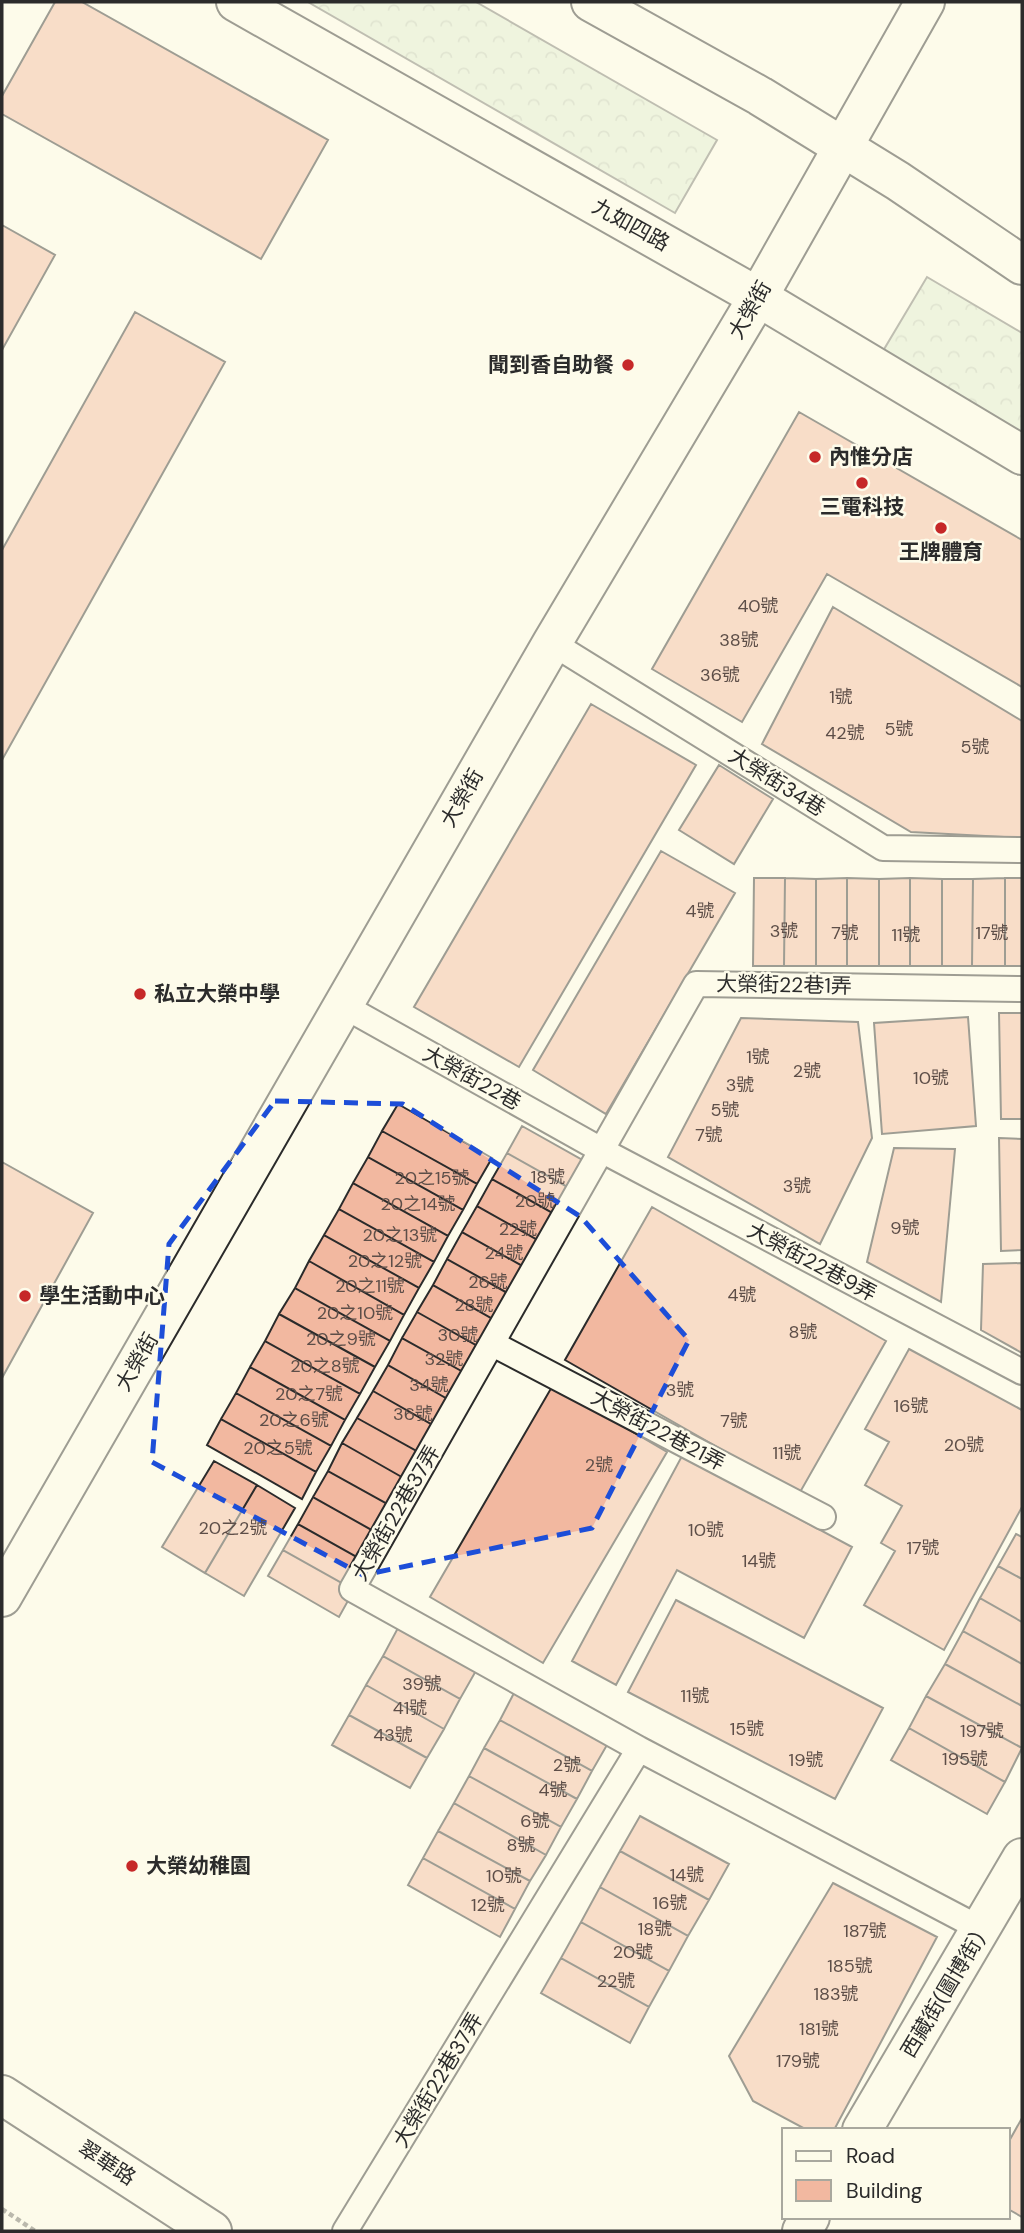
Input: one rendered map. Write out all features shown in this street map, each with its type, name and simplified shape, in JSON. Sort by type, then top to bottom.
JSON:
[{"type":"street","name":"九如四路","points":[[236,2],[758,297],[1022,456]]},
{"type":"street","points":[[591,2],[760,96],[898,181],[1022,265]]},
{"type":"street","name":"大榮街","points":[[2,1597],[552,643],[844,149],[925,2]]},
{"type":"street","name":"西藏街(圖博街)","points":[[863,2128],[983,1930],[1022,1858]]},
{"type":"street","name":"翠華路","points":[[2,2095],[212,2231]]},
{"type":"lane","name":"大榮街34巷","points":[[552,643],[883,848],[1022,850]]},
{"type":"lane","name":"大榮街22巷1弄","points":[[603,1151],[696,984],[1022,989]]},
{"type":"lane","name":"大榮街22巷","points":[[342,1005],[603,1151]]},
{"type":"lane","name":"大榮街22巷37弄","points":[[603,1151],[352,1589],[639,1749],[983,1930]]},
{"type":"lane","name":"大榮街22巷9弄","points":[[603,1151],[1022,1372]]},
{"type":"lane","name":"大榮街22巷21弄","points":[[493,1343],[822,1517]]},
{"type":"lane","name":"大榮街22巷37弄","points":[[345,2231],[639,1749]]},
{"type":"path","points":[[2,2209],[36,2231]]},
{"type":"highlighted area","points":[[275,1101],[403,1104],[581,1217],[689,1340],[592,1528],[363,1575],[152,1462],[169,1244]]},
{"type":"green space","points":[[308,2],[476,2],[717,140],[675,213]]},
{"type":"green space","points":[[927,277],[1022,333],[1022,434],[883,351]]},
{"type":"building","points":[[55,2],[82,2],[328,140],[261,259],[2,114],[2,96]]},
{"type":"building","points":[[2,225],[55,255],[2,350]]},
{"type":"building","points":[[135,312],[225,362],[2,760],[2,550]]},
{"type":"building","points":[[799,412],[1022,540],[1022,687],[827,574],[742,722],[652,669]]},
{"type":"building","points":[[833,607],[1022,721],[1022,838],[911,832],[762,744]]},
{"type":"building","points":[[591,704],[696,765],[519,1067],[414,1007]]},
{"type":"building","points":[[719,765],[773,799],[734,864],[679,830]]},
{"type":"building","points":[[661,851],[735,893],[606,1114],[533,1070]]},
{"type":"building","points":[[754,878],[785,878],[784,966],[753,966]]},
{"type":"building","points":[[785,878],[816,879],[816,966],[784,966]]},
{"type":"building","points":[[847,878],[847,966],[816,966],[816,879]]},
{"type":"building","points":[[847,878],[879,879],[879,966],[847,966]]},
{"type":"building","points":[[910,878],[910,966],[879,966],[879,879]]},
{"type":"building","points":[[910,878],[942,879],[942,966],[910,966]]},
{"type":"building","points":[[1005,878],[1005,966],[972,966],[973,879]]},
{"type":"building","points":[[1005,878],[1022,878],[1022,966],[1005,966]]},
{"type":"building","points":[[942,879],[973,879],[972,966],[942,966]]},
{"type":"building","points":[[999,1013],[1022,1013],[1022,1119],[1001,1119]]},
{"type":"building","points":[[968,1017],[976,1126],[882,1134],[874,1023]]},
{"type":"building","points":[[741,1018],[858,1022],[872,1138],[820,1244],[668,1157]]},
{"type":"building","points":[[398,1104],[492,1158],[477,1184],[382,1131]]},
{"type":"building","points":[[522,1126],[593,1166],[578,1193],[507,1153]]},
{"type":"building","points":[[382,1131],[477,1184],[463,1210],[368,1157]]},
{"type":"building","points":[[999,1138],[1022,1139],[1022,1250],[1001,1251]]},
{"type":"building","points":[[894,1148],[955,1149],[941,1302],[867,1262]]},
{"type":"building","points":[[507,1153],[578,1193],[563,1219],[492,1179]]},
{"type":"building","points":[[368,1157],[463,1210],[448,1236],[353,1183]]},
{"type":"building","name":"學生活動中心","points":[[2,1162],[93,1213],[2,1378]]},
{"type":"building","points":[[492,1179],[563,1219],[548,1246],[477,1206]]},
{"type":"building","points":[[353,1183],[448,1236],[434,1262],[339,1209]]},
{"type":"building","points":[[477,1206],[548,1246],[533,1272],[462,1232]]},
{"type":"building","points":[[652,1207],[886,1341],[799,1494],[565,1360]]},
{"type":"building","points":[[339,1209],[434,1262],[419,1288],[324,1235]]},
{"type":"building","points":[[462,1232],[533,1272],[518,1299],[447,1259]]},
{"type":"building","points":[[324,1235],[419,1288],[404,1315],[309,1261]]},
{"type":"building","points":[[447,1259],[518,1299],[503,1325],[433,1285]]},
{"type":"building","points":[[309,1261],[404,1315],[390,1341],[295,1288]]},
{"type":"building","points":[[1022,1263],[1022,1353],[981,1330],[983,1264]]},
{"type":"building","points":[[433,1285],[503,1325],[488,1352],[417,1312]]},
{"type":"building","points":[[295,1288],[390,1341],[375,1367],[279,1314]]},
{"type":"building","points":[[417,1312],[488,1352],[474,1378],[402,1338]]},
{"type":"building","points":[[279,1314],[375,1367],[360,1394],[265,1341]]},
{"type":"building","points":[[402,1338],[474,1378],[458,1405],[388,1365]]},
{"type":"building","points":[[265,1341],[360,1394],[345,1420],[250,1367]]},
{"type":"building","points":[[909,1349],[1022,1410],[1022,1507],[944,1650],[864,1605],[895,1551],[881,1543],[902,1506],[865,1485],[889,1442],[865,1429]]},
{"type":"building","points":[[388,1365],[458,1405],[443,1431],[373,1391]]},
{"type":"building","points":[[250,1367],[345,1420],[331,1446],[236,1393]]},
{"type":"building","points":[[553,1385],[667,1452],[543,1663],[430,1597]]},
{"type":"building","points":[[373,1391],[443,1431],[429,1458],[357,1418]]},
{"type":"building","points":[[236,1393],[331,1446],[316,1472],[221,1419]]},
{"type":"building","points":[[357,1418],[429,1458],[414,1484],[342,1443]]},
{"type":"building","points":[[221,1419],[316,1472],[302,1499],[207,1445]]},
{"type":"building","points":[[342,1443],[414,1484],[398,1510],[328,1471]]},
{"type":"building","points":[[682,1456],[852,1547],[804,1638],[677,1570],[616,1685],[572,1661]]},
{"type":"building","points":[[214,1461],[257,1485],[205,1573],[162,1547]]},
{"type":"building","points":[[328,1471],[398,1510],[384,1537],[313,1497]]},
{"type":"building","points":[[257,1485],[295,1508],[244,1596],[205,1573]]},
{"type":"building","points":[[313,1497],[384,1537],[369,1564],[298,1524]]},
{"type":"building","points":[[298,1524],[369,1564],[354,1590],[283,1550]]},
{"type":"building","points":[[1016,1534],[1022,1537],[1022,1579],[998,1566]]},
{"type":"building","points":[[283,1550],[354,1590],[339,1617],[268,1576]]},
{"type":"building","points":[[998,1566],[1022,1579],[1022,1622],[980,1598]]},
{"type":"building","points":[[980,1598],[1022,1622],[1022,1664],[963,1631]]},
{"type":"building","points":[[676,1600],[883,1708],[835,1799],[628,1692]]},
{"type":"building","points":[[399,1626],[477,1669],[460,1699],[383,1656]]},
{"type":"building","points":[[963,1631],[1022,1664],[1022,1706],[945,1664]]},
{"type":"building","points":[[383,1656],[460,1699],[444,1729],[366,1685]]},
{"type":"building","points":[[945,1664],[1022,1706],[1022,1748],[926,1696]]},
{"type":"building","points":[[366,1685],[444,1729],[427,1758],[349,1715]]},
{"type":"building","points":[[514,1693],[607,1745],[592,1771],[500,1720]]},
{"type":"building","points":[[926,1696],[1022,1748],[1005,1782],[909,1728]]},
{"type":"building","points":[[349,1715],[427,1758],[410,1788],[332,1745]]},
{"type":"building","points":[[500,1720],[592,1771],[577,1799],[484,1748]]},
{"type":"building","points":[[909,1728],[1005,1782],[987,1814],[891,1760]]},
{"type":"building","points":[[484,1748],[577,1799],[561,1827],[469,1776]]},
{"type":"building","points":[[469,1776],[561,1827],[546,1855],[454,1803]]},
{"type":"building","points":[[454,1803],[546,1855],[530,1881],[438,1831]]},
{"type":"building","points":[[640,1816],[729,1864],[709,1900],[620,1851]]},
{"type":"building","points":[[438,1831],[530,1881],[515,1909],[423,1858]]},
{"type":"building","points":[[620,1851],[709,1900],[688,1936],[600,1887]]},
{"type":"building","points":[[423,1858],[515,1909],[500,1937],[408,1885]]},
{"type":"building","points":[[833,1883],[937,1937],[835,2128],[803,2128],[753,2101],[729,2056]]},
{"type":"building","points":[[600,1887],[688,1936],[669,1971],[581,1922]]},
{"type":"building","points":[[581,1922],[669,1971],[649,2007],[561,1958]]},
{"type":"building","points":[[561,1958],[649,2007],[630,2043],[541,1993]]},
{"type":"building","points":[[1022,2118],[1022,2217],[1010,2210],[1010,2139]]},
{"type":"place","name":"聞到香自助餐","points":[[628,365]]},
{"type":"place","name":"內惟分店","points":[[815,457]]},
{"type":"place","name":"三電科技","points":[[862,483]]},
{"type":"place","name":"王牌體育","points":[[941,528]]},
{"type":"place","name":"私立大榮中學","points":[[140,994]]},
{"type":"place","name":"學生活動中心","points":[[25,1296]]},
{"type":"place","name":"大榮幼稚園","points":[[132,1866]]}]
